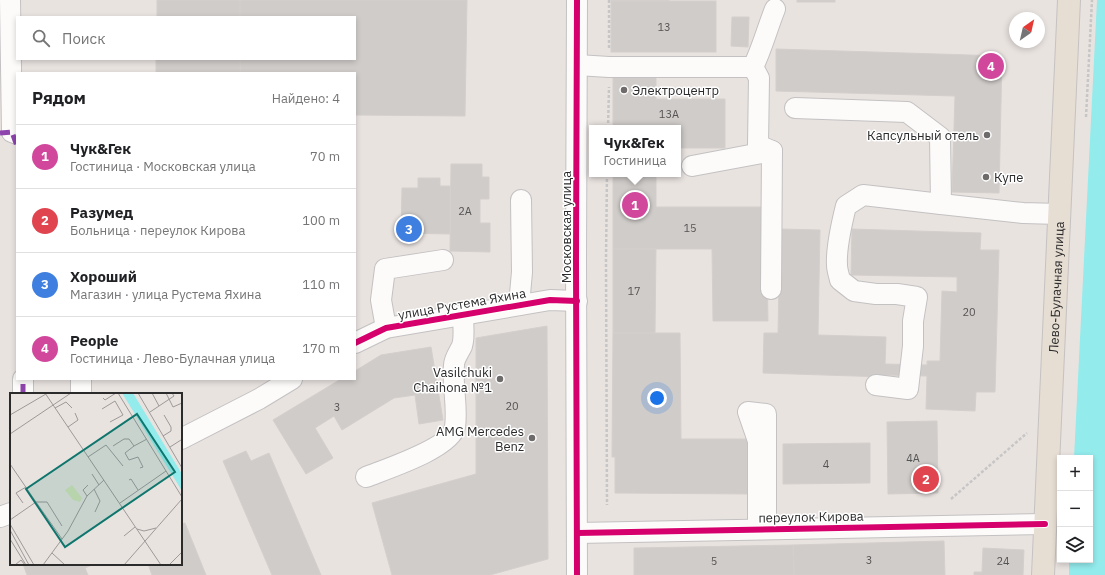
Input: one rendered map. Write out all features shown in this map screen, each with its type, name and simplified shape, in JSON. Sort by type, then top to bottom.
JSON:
[{"type":"main road","name":"Лево-Булачная улица","points":[[1043,575],[1069,0]]},
{"type":"street","points":[[10,0],[12,136]]},
{"type":"street","name":"Московская улица","points":[[577,0],[577,575]]},
{"type":"street","points":[[753,67],[761,51],[765,34],[775,10]]},
{"type":"street","points":[[577,65],[609,67],[753,67]]},
{"type":"street","points":[[753,67],[759,78],[758,145],[772,151]]},
{"type":"street","points":[[795,108],[907,112],[940,137],[941,204]]},
{"type":"street","points":[[692,166],[772,151]]},
{"type":"street","points":[[771,289],[772,151]]},
{"type":"street","points":[[876,385],[908,389],[913,346],[913,321],[917,297],[854,291],[840,280],[837,265],[842,219],[846,206],[863,195],[1023,213],[1059,214]]},
{"type":"street","points":[[519,305],[522,272],[521,200]]},
{"type":"street","points":[[386,328],[381,300],[385,269],[443,260]]},
{"type":"street","name":"улица Рустема Яхина","points":[[356,343],[386,328],[550,300],[577,300]]},
{"type":"street","points":[[366,477],[421,454],[441,444],[449,438],[455,428],[456,413],[454,364],[463,344],[463,316]]},
{"type":"street","points":[[23,380],[23,393]]},
{"type":"street","points":[[80,393],[81,380]]},
{"type":"street","points":[[182,438],[290,380]]},
{"type":"street","points":[[748,412],[766,414],[762,529],[758,441],[748,412]]},
{"type":"street","points":[[0,517],[10,513]]},
{"type":"street","name":"переулок Кирова","points":[[577,533],[1045,524]]},
{"type":"path","points":[[607,177],[607,505]]},
{"type":"path","points":[[951,500],[1027,433]]},
{"type":"water","points":[[1097,0],[1105,0],[1105,575],[1069,575],[1069,563],[1093,563],[1093,455],[1074,455]]},
{"type":"building","points":[[157,0],[240,0],[240,16],[157,16]]},
{"type":"building","points":[[240,0],[467,0],[465,116],[356,115],[356,72],[240,72],[240,60],[356,60],[356,16],[240,16]]},
{"type":"building","points":[[669,0],[669,1],[611,1]]},
{"type":"building","points":[[797,0],[835,0],[835,2],[797,2]]},
{"type":"building","points":[[611,1],[716,1],[716,52],[611,52]]},
{"type":"building","points":[[732,17],[749,17],[748,47],[731,46]]},
{"type":"building","points":[[776,49],[1002,56],[999,193],[952,192],[955,96],[776,91]]},
{"type":"building","points":[[156,60],[240,60],[240,72],[156,72]]},
{"type":"building","points":[[613,76],[656,77],[656,99],[725,99],[725,148],[681,148],[681,125],[613,125]]},
{"type":"building","points":[[451,164],[482,164],[482,177],[489,177],[489,199],[480,199],[480,223],[490,223],[490,252],[450,251]]},
{"type":"building","points":[[613,177],[656,177],[656,207],[766,207],[768,321],[713,321],[712,249],[613,249]]},
{"type":"building","points":[[418,178],[440,178],[440,186],[450,186],[450,234],[401,233],[402,188],[418,188]]},
{"type":"building","points":[[780,229],[820,230],[818,335],[886,337],[885,364],[927,365],[927,361],[940,361],[942,291],[957,292],[957,277],[851,275],[852,229],[981,233],[980,250],[999,250],[995,392],[976,392],[975,411],[926,409],[927,376],[885,375],[885,377],[763,373],[764,333],[778,333]]},
{"type":"building","points":[[613,249],[656,249],[655,333],[613,333]]},
{"type":"building","points":[[547,326],[548,559],[490,575],[392,575],[372,503],[476,474],[476,338]]},
{"type":"building","points":[[613,333],[680,333],[681,439],[749,439],[749,494],[615,493],[615,457],[612,457]]},
{"type":"building","points":[[431,347],[443,420],[419,424],[415,395],[394,398],[342,430],[334,416],[315,428],[333,458],[306,474],[273,420],[339,380],[356,380],[356,370],[381,355]]},
{"type":"building","points":[[937,421],[938,493],[888,494],[887,422]]},
{"type":"building","points":[[870,443],[870,483],[783,484],[783,444]]},
{"type":"building","points":[[246,451],[251,461],[269,453],[321,575],[272,575],[223,461]]},
{"type":"building","points":[[185,523],[206,575],[152,575],[148,565],[182,565],[182,524]]},
{"type":"building","points":[[944,541],[945,575],[794,575],[793,545]]},
{"type":"building","points":[[793,545],[794,575],[634,575],[634,548]]},
{"type":"building","points":[[983,548],[1024,550],[1023,575],[974,575],[974,572],[982,572]]},
{"type":"building","points":[[23,565],[92,565],[85,568],[88,575],[27,575]]},
{"type":"marked path","points":[[0,133],[12,132],[16,143]]},
{"type":"marked path","points":[[23,380],[23,393]]},
{"type":"cycle path","points":[[577,0],[577,575]]},
{"type":"cycle path","points":[[356,343],[386,328],[550,300],[577,301]]},
{"type":"cycle path","points":[[577,533],[1045,524]]},
{"type":"place","name":"People","points":[[991,66]]},
{"type":"place","name":"Электроцентр","points":[[624,90]]},
{"type":"place","name":"Капсульный отель","points":[[987,135]]},
{"type":"place","name":"Купе","points":[[986,177]]},
{"type":"place","name":"Чук&Гек","points":[[635,205]]},
{"type":"place","name":"Хороший","points":[[409,229]]},
{"type":"place","name":"Vasilchuki Chaihona №1","points":[[500,379]]},
{"type":"place","name":"AMG Mercedes Benz","points":[[532,438]]},
{"type":"place","name":"Разумед","points":[[926,479]]}]
